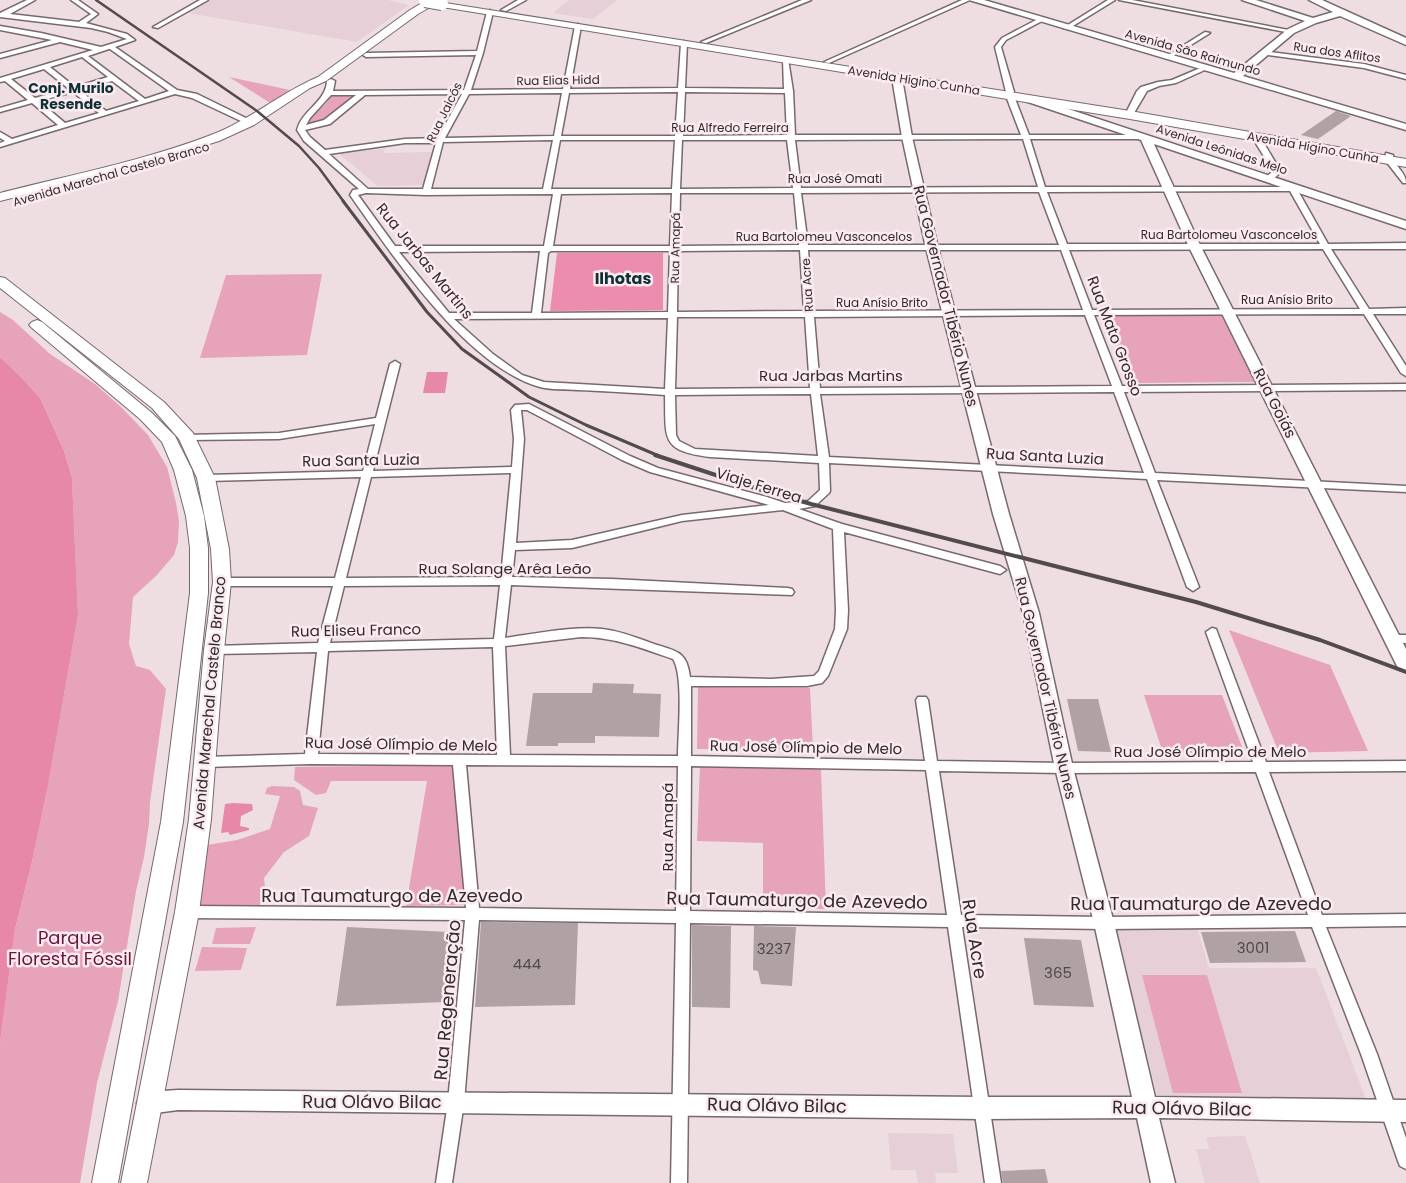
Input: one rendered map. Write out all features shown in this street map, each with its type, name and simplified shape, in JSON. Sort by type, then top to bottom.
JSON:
[{"type":"main road","points":[[409,0],[414,3],[413,6],[305,84],[318,83],[366,55],[431,9],[440,6],[463,4]]},
{"type":"main road","name":"Avenida Higino Cunha","points":[[421,0],[442,1],[504,10],[827,62],[1389,157],[1406,163]]},
{"type":"main road","name":"Avenida Marechal Castelo Branco","points":[[0,206],[165,162],[224,142],[265,123],[414,12],[442,1]]},
{"type":"main road","name":"Avenida Higino Cunha","points":[[463,4],[490,12],[786,60],[901,76]]},
{"type":"main road","name":"Avenida Marechal Castelo Branco","points":[[0,197],[147,159],[215,138],[250,122],[318,83]]},
{"type":"main road","name":"Avenida Higino Cunha","points":[[1010,94],[1029,99],[1131,113],[1256,137],[1406,158]]},
{"type":"main road","name":"Avenida Marechal Castelo Branco","points":[[2,289],[75,347],[158,404],[187,437],[206,478],[220,549],[222,582],[214,650],[200,819],[187,912],[148,1103],[134,1183]]},
{"type":"main road","name":"Avenida Marechal Castelo Branco","points":[[75,347],[169,440],[183,470],[195,516],[199,548],[199,593],[172,822],[105,1183]]},
{"type":"main road","points":[[172,822],[200,819]]},
{"type":"street","points":[[19,0],[30,1]]},
{"type":"street","points":[[74,0],[95,14],[79,25]]},
{"type":"street","points":[[156,27],[205,0]]},
{"type":"street","points":[[504,10],[523,0]]},
{"type":"street","points":[[704,42],[808,0]]},
{"type":"street","points":[[827,62],[967,0]]},
{"type":"street","name":"Avenida São Raimundo","points":[[974,0],[1406,127]]},
{"type":"street","points":[[1066,28],[1112,0]]},
{"type":"street","points":[[1122,0],[1291,32]]},
{"type":"street","points":[[1247,0],[1313,21]]},
{"type":"street","points":[[1314,0],[1406,42]]},
{"type":"street","points":[[1,15],[30,1]]},
{"type":"street","name":"Rua Jaicós","points":[[426,193],[440,141],[467,92],[480,53],[490,12]]},
{"type":"street","points":[[1235,77],[1291,32],[1313,21],[1342,12]]},
{"type":"street","points":[[1,15],[43,18],[121,34],[132,40],[112,48],[3,79]]},
{"type":"street","name":"Rua Mato Grosso","points":[[1040,20],[1004,39],[999,44],[998,48],[1010,94],[1042,189],[1117,389],[1152,476],[1192,587]]},
{"type":"street","points":[[547,191],[564,91],[578,26]]},
{"type":"street","points":[[1,29],[60,39],[104,50]]},
{"type":"street","points":[[1168,57],[1207,34]]},
{"type":"street","points":[[0,56],[60,39]]},
{"type":"street","name":"Rua Amapá","points":[[683,448],[675,443],[671,435],[670,392],[676,190],[680,138],[680,90],[684,43]]},
{"type":"street","points":[[112,48],[175,92],[194,96],[246,120]]},
{"type":"street","points":[[366,55],[480,53]]},
{"type":"street","name":"Rua dos Aflitos","points":[[1263,53],[1364,66],[1406,77]]},
{"type":"street","points":[[84,56],[144,101]]},
{"type":"street","name":"Rua Acre","points":[[785,508],[810,504],[825,491],[824,461],[815,390],[804,248],[791,138],[786,60]]},
{"type":"street","points":[[46,66],[104,113]]},
{"type":"street","points":[[1092,121],[1115,124],[1131,113],[1141,91],[1144,89],[1158,84],[1174,82],[1205,68]]},
{"type":"street","name":"Rua Governador Tibério Nunes","points":[[901,76],[907,137],[932,248],[1000,514],[1031,613],[1064,768],[1104,923],[1163,1183]]},
{"type":"street","points":[[0,110],[114,78]]},
{"type":"street","points":[[3,79],[33,100],[63,125]]},
{"type":"street","points":[[301,128],[308,114],[328,93],[331,86],[318,83]]},
{"type":"street","name":"Rua Elias Hidd","points":[[328,93],[789,91]]},
{"type":"street","points":[[0,145],[175,92]]},
{"type":"street","points":[[301,128],[327,122],[363,93]]},
{"type":"street","name":"Avenida Leônidas Melo","points":[[1029,99],[1142,138],[1406,218]]},
{"type":"street","name":"Avenida Leônidas Melo","points":[[1131,113],[1136,125],[1147,133],[1272,176],[1292,187],[1406,225]]},
{"type":"street","points":[[301,128],[307,139],[366,191]]},
{"type":"street","points":[[0,134],[11,142]]},
{"type":"street","points":[[1256,137],[1276,171],[1272,176]]},
{"type":"street","name":"Rua Alfredo Ferreira","points":[[323,153],[384,143],[556,138],[1142,138]]},
{"type":"street","name":"Rua Goiás","points":[[1142,138],[1168,188],[1194,247],[1268,388],[1315,484],[1399,639],[1406,666]]},
{"type":"street","points":[[1389,157],[1406,182]]},
{"type":"street","name":"Rua José Omati","points":[[366,191],[426,193],[557,191],[615,187],[676,190],[1292,187]]},
{"type":"street","points":[[1292,187],[1325,246],[1406,373]]},
{"type":"street","name":"Rua Jarbas Martins","points":[[366,191],[356,192],[354,195],[393,249],[454,325],[490,356],[519,376],[531,382],[556,387],[670,392],[1406,388]]},
{"type":"street","points":[[536,315],[557,191]]},
{"type":"street","name":"Rua Bartolomeu Vasconcelos","points":[[393,249],[1406,246]]},
{"type":"street","name":"Rua Anísio Brito","points":[[447,316],[1406,312]]},
{"type":"street","points":[[311,759],[323,646],[395,364]]},
{"type":"street","name":"Viaje Ferrea","points":[[517,470],[519,439],[516,410],[518,407],[529,407],[626,458],[654,470],[732,490],[838,527],[1000,570]]},
{"type":"street","points":[[187,437],[279,436],[376,421],[380,423]]},
{"type":"street","name":"Rua Santa Luzia","points":[[683,448],[693,452],[710,454],[824,461],[1406,489]]},
{"type":"street","points":[[504,761],[499,644],[517,470]]},
{"type":"street","name":"Rua Santa Luzia","points":[[206,478],[517,470]]},
{"type":"street","points":[[510,547],[572,544],[682,518],[736,511],[785,508]]},
{"type":"street","points":[[685,681],[780,682],[818,680],[824,673],[841,629],[842,610],[838,527]]},
{"type":"street","name":"Rua Solange Arêa Leão","points":[[222,582],[340,584],[506,581],[644,584],[788,592]]},
{"type":"street","points":[[1212,632],[1317,921],[1369,1054],[1397,1111],[1406,1161]]},
{"type":"street","name":"Rua Amapá","points":[[499,644],[581,633],[602,633],[629,639],[677,656],[683,664],[685,681],[679,1183]]},
{"type":"street","name":"Rua Eliseu Franco","points":[[214,650],[323,646],[499,644]]},
{"type":"street","name":"Rua Acre","points":[[922,700],[993,1183]]},
{"type":"street","name":"Rua José Olímpio de Melo","points":[[205,762],[311,759],[684,761],[1064,768],[1406,766]]},
{"type":"street","name":"Rua Regeneração","points":[[444,1183],[456,1102],[473,914],[458,760]]},
{"type":"street","name":"Rua Taumaturgo de Azevedo","points":[[187,912],[1104,923],[1406,920]]},
{"type":"street","name":"Rua Olávo Bilac","points":[[148,1103],[178,1100],[983,1108],[1145,1107],[1397,1111]]},
{"type":"shaded area","points":[[210,0],[388,0],[409,5],[357,42],[188,13]]},
{"type":"shaded area","points":[[569,0],[617,0],[593,19],[553,13]]},
{"type":"shaded area","points":[[384,149],[384,153],[431,152],[424,185],[378,186],[338,153]]},
{"type":"shaded area","points":[[557,253],[663,253],[663,310],[550,311]]},
{"type":"shaded area","points":[[0,357],[40,398],[64,451],[72,478],[78,615],[48,786],[15,929],[0,1043]]},
{"type":"shaded area","points":[[427,372],[448,372],[445,393],[423,393]]},
{"type":"shaded area","points":[[225,804],[252,804],[253,810],[241,816],[240,826],[249,828],[249,830],[230,835],[228,832],[221,833]]},
{"type":"shaded area","points":[[1114,928],[1197,928],[1209,968],[1316,968],[1366,1099],[1157,1095]]},
{"type":"shaded area","points":[[888,1133],[953,1134],[958,1173],[935,1173],[936,1183],[918,1183],[916,1170],[891,1170]]},
{"type":"shaded area","points":[[1245,1136],[1260,1183],[1205,1183],[1196,1149],[1209,1149],[1206,1137]]},
{"type":"green space","points":[[229,77],[290,90],[270,103]]},
{"type":"green space","points":[[332,94],[355,95],[327,118],[305,124],[327,103]]},
{"type":"green space","points":[[322,274],[307,355],[200,358],[226,275]]},
{"type":"green space","name":"Parque Floresta Fóssil","points":[[0,312],[13,320],[50,354],[95,384],[148,435],[167,467],[179,521],[178,542],[174,555],[156,576],[133,597],[129,644],[136,666],[150,670],[166,689],[144,857],[136,891],[118,1001],[97,1083],[80,1183],[0,1183],[0,1043],[15,929],[48,786],[78,615],[72,478],[64,451],[40,398],[0,357]]},
{"type":"green space","points":[[1222,315],[1257,382],[1131,383],[1104,316]]},
{"type":"green space","points":[[1229,630],[1330,665],[1368,751],[1279,753]]},
{"type":"green space","points":[[698,687],[810,688],[813,750],[697,749]]},
{"type":"green space","points":[[1144,695],[1222,695],[1244,752],[1163,753]]},
{"type":"green space","points":[[455,765],[468,905],[406,906],[427,781],[331,781],[326,793],[316,795],[294,780],[295,767]]},
{"type":"green space","points":[[700,766],[821,769],[826,909],[763,907],[763,843],[697,841]]},
{"type":"green space","points":[[272,786],[294,787],[300,791],[303,805],[318,808],[309,836],[284,852],[264,878],[266,896],[259,906],[200,906],[207,845],[237,840],[270,829],[280,796],[265,794],[267,788]]},
{"type":"green space","points":[[256,927],[250,944],[212,944],[216,928]]},
{"type":"green space","points":[[202,947],[247,948],[241,970],[195,971]]},
{"type":"green space","points":[[1142,975],[1207,975],[1242,1093],[1173,1093]]},
{"type":"building","points":[[1336,111],[1351,116],[1318,139],[1301,135]]},
{"type":"building","points":[[593,683],[634,684],[633,693],[661,694],[659,737],[595,736],[595,743],[558,743],[558,746],[526,746],[533,693],[592,693]]},
{"type":"building","points":[[1067,699],[1098,699],[1111,752],[1078,751]]},
{"type":"building","points":[[481,922],[578,923],[575,1005],[475,1007]]},
{"type":"building","points":[[692,925],[731,926],[730,1008],[692,1007]]},
{"type":"building","points":[[754,926],[796,927],[792,986],[761,984],[758,971],[753,970]]},
{"type":"building","points":[[347,927],[450,932],[447,1002],[336,1006]]},
{"type":"building","points":[[1295,931],[1306,962],[1210,963],[1201,932]]},
{"type":"building","points":[[1024,938],[1081,940],[1094,1007],[1034,1005]]},
{"type":"building","points":[[1045,1169],[1048,1183],[1003,1183],[1001,1171]]},
{"type":"railway","points":[[96,0],[257,111],[299,146],[319,168],[344,202]]},
{"type":"railway","points":[[343,201],[427,312],[462,349],[529,397],[586,425],[659,456]]},
{"type":"railway","points":[[655,455],[758,489],[811,504],[1196,602],[1320,640],[1406,672]]},
{"type":"district","name":"Conj. Murilo Resende","points":[[71,96]]},
{"type":"district","name":"Ilhotas","points":[[623,278]]}]
